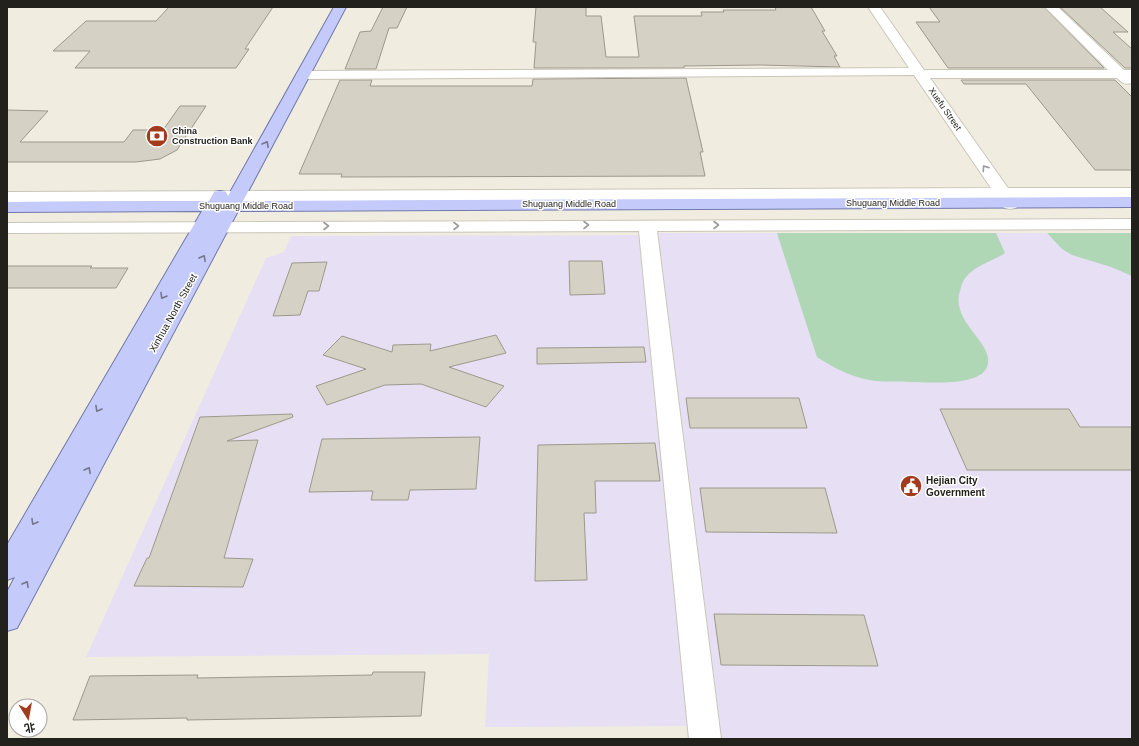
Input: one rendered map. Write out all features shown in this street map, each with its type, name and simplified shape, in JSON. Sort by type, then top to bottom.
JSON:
[{"type":"main road","name":"Xinhua North Street","points":[[7,619],[328,7]]},
{"type":"main road","name":"Xinhua North Street","points":[[7,569],[220,211],[303,75],[340,7]]},
{"type":"main road","name":"Shuguang Middle Road","points":[[1002,202],[1132,211]]},
{"type":"main road","name":"Shuguang Middle Road","points":[[7,216],[220,211],[1002,202],[1132,202]]},
{"type":"main road","name":"Shuguang Middle Road","points":[[7,207],[220,211]]},
{"type":"street","name":"Xuefu Street","points":[[865,7],[915,73]]},
{"type":"street","name":"Xuefu Street","points":[[874,7],[915,73],[1002,202]]},
{"type":"street","points":[[1051,7],[1126,74],[1132,85]]},
{"type":"street","points":[[303,75],[915,73],[1126,74]]},
{"type":"street","points":[[1002,202],[1132,193]]},
{"type":"street","points":[[7,197],[220,211],[647,225],[1132,224]]},
{"type":"street","points":[[7,228],[220,211]]},
{"type":"street","points":[[647,225],[705,739]]},
{"type":"shaded area","name":"Hejian City Government","points":[[658,233],[1132,233],[1132,739],[721,739]]},
{"type":"shaded area","points":[[639,235],[693,726],[485,727],[489,654],[86,657],[266,258],[284,252],[291,236]]},
{"type":"green space","points":[[777,233],[996,233],[1005,253],[980,266],[966,277],[961,287],[959,302],[961,313],[985,350],[988,358],[987,367],[982,373],[974,378],[964,381],[940,383],[880,381],[868,380],[853,375],[837,369],[823,361],[817,357]]},
{"type":"green space","points":[[1047,233],[1132,233],[1132,276],[1111,267],[1072,255],[1062,249]]},
{"type":"building","points":[[169,7],[273,7],[245,49],[249,49],[236,68],[75,68],[90,51],[53,51],[86,21],[156,21]]},
{"type":"building","points":[[383,7],[407,7],[397,28],[389,28],[376,69],[345,69],[360,32],[371,31]]},
{"type":"building","points":[[536,7],[586,7],[586,16],[601,16],[606,57],[639,57],[634,16],[702,16],[701,12],[724,12],[723,10],[776,10],[775,7],[811,7],[825,31],[822,31],[837,56],[834,56],[840,67],[760,65],[684,66],[684,68],[534,68],[536,42],[533,42]]},
{"type":"building","points":[[929,7],[1044,7],[1104,68],[948,68],[916,22],[940,22]]},
{"type":"building","points":[[1060,7],[1100,7],[1128,32],[1113,32],[1132,49],[1132,68],[1125,68]]},
{"type":"building","points":[[686,78],[703,152],[700,152],[705,176],[341,177],[342,174],[299,174],[340,80],[372,80],[370,86],[532,86],[533,79]]},
{"type":"building","points":[[961,80],[1115,80],[1132,97],[1132,170],[1095,170],[1026,84],[964,84]]},
{"type":"building","name":"China Construction Bank","points":[[180,106],[206,106],[177,150],[160,159],[136,162],[7,162],[7,110],[48,111],[20,142],[124,142],[133,130],[163,130]]},
{"type":"building","points":[[569,261],[602,261],[605,294],[570,295]]},
{"type":"building","points":[[327,262],[319,291],[308,291],[300,315],[273,316],[292,263]]},
{"type":"building","points":[[7,266],[92,266],[90,268],[128,268],[116,288],[7,288]]},
{"type":"building","points":[[496,335],[506,353],[449,367],[504,386],[486,407],[421,384],[385,385],[327,405],[316,386],[366,369],[323,355],[342,336],[392,352],[393,345],[431,344],[430,351]]},
{"type":"building","points":[[644,347],[646,362],[537,364],[537,348]]},
{"type":"building","points":[[686,398],[799,398],[807,428],[690,428]]},
{"type":"building","points":[[940,409],[1069,409],[1080,427],[1132,427],[1132,470],[967,470]]},
{"type":"building","points":[[292,414],[293,417],[227,441],[258,440],[224,558],[253,559],[243,587],[134,586],[147,558],[149,558],[200,417]]},
{"type":"building","points":[[480,437],[476,489],[410,490],[408,500],[371,500],[373,491],[309,492],[322,439]]},
{"type":"building","points":[[655,443],[660,481],[595,481],[596,513],[584,513],[587,580],[535,581],[538,445]]},
{"type":"building","points":[[700,488],[825,488],[837,533],[706,532]]},
{"type":"building","points":[[714,614],[864,615],[878,666],[721,665]]},
{"type":"building","points":[[373,672],[425,672],[421,716],[187,720],[187,718],[73,720],[90,676],[198,675],[197,678],[372,675]]},
{"type":"place","name":"China Construction Bank","points":[[157,136]]},
{"type":"place","name":"Hejian City Government","points":[[911,486]]}]
